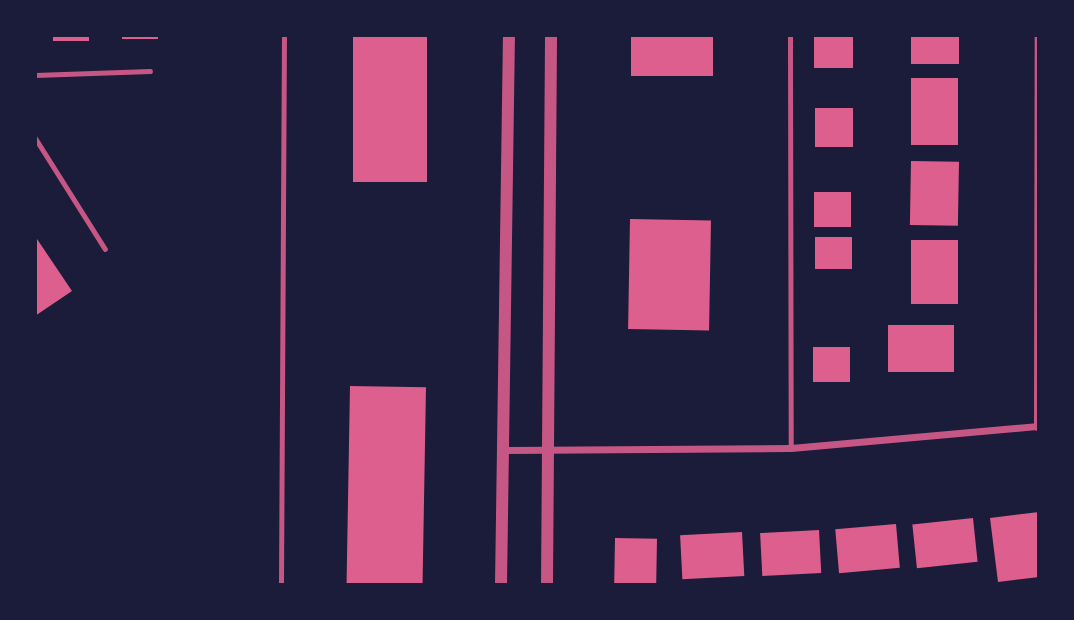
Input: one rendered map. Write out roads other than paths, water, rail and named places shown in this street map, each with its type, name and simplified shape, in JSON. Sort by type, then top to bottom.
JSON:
[{"type":"street","points":[[501,585],[509,35]]},
{"type":"street","points":[[547,585],[551,35]]},
{"type":"street","points":[[503,450],[790,448],[1038,427],[1038,35]]},
{"type":"lane","points":[[281,585],[284,35]]},
{"type":"lane","points":[[790,35],[790,448]]},
{"type":"lane","points":[[35,75],[150,71]]},
{"type":"lane","points":[[35,138],[106,249]]}]
